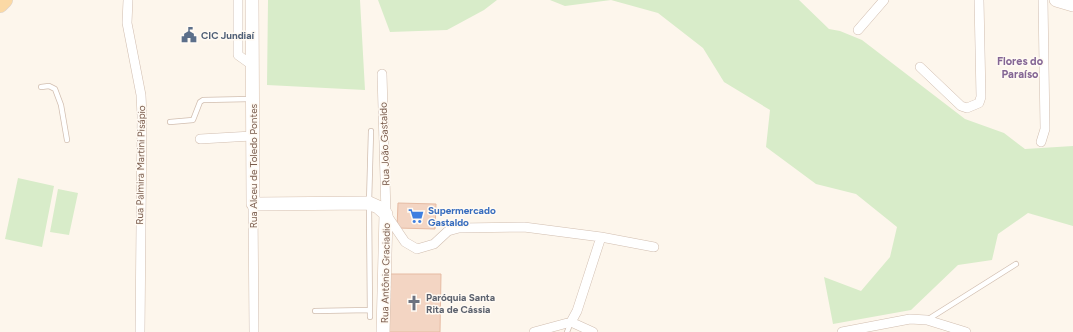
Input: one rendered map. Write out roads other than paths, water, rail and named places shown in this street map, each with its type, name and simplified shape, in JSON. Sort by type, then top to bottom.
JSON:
[{"type":"main road","points":[[0,5],[5,0]]},
{"type":"main road","name":"Rua Alceu de Toledo Pontes","points":[[252,0],[253,204]]},
{"type":"main road","points":[[1056,0],[1073,5]]},
{"type":"main road","points":[[253,204],[369,203],[378,207],[386,214]]},
{"type":"main road","name":"Rua Antônio Graciadio","points":[[384,332],[386,214]]},
{"type":"street","name":"Rua Palmira Martini Pisápio","points":[[128,0],[127,23],[141,95],[142,116],[140,332]]},
{"type":"street","points":[[238,0],[238,55],[252,65]]},
{"type":"street","points":[[858,30],[884,0]]},
{"type":"street","points":[[920,67],[961,106],[968,108],[979,103],[981,97],[979,0]]},
{"type":"street","points":[[1041,142],[1045,129],[1043,0]]},
{"type":"street","name":"Rua João Gastaldo","points":[[382,74],[386,214]]},
{"type":"street","points":[[200,139],[252,136]]},
{"type":"street","name":"Rua Alceu de Toledo Pontes","points":[[253,204],[254,332]]},
{"type":"street","points":[[386,214],[404,242],[417,249],[434,244],[448,231],[459,228],[524,227],[601,237],[654,247]]},
{"type":"street","points":[[571,322],[578,311],[601,237]]},
{"type":"street","points":[[842,332],[910,319],[927,320],[966,332]]},
{"type":"street","points":[[534,332],[571,322],[593,332]]},
{"type":"lane","points":[[41,87],[49,86],[56,89],[61,105],[67,140]]},
{"type":"lane","points":[[170,122],[193,120],[200,102],[203,100],[252,99]]},
{"type":"lane","points":[[370,317],[369,203],[371,131]]},
{"type":"lane","points":[[927,320],[1016,264]]},
{"type":"lane","points":[[315,311],[370,310]]},
{"type":"lane","points":[[567,332],[571,322]]},
{"type":"place","name":"CIC Jundiaí","points":[[189,35]]},
{"type":"place","name":"Supermercado Gastaldo","points":[[416,216]]},
{"type":"place","name":"Paróquia Santa Rita de Cássia","points":[[414,303]]},
{"type":"district","name":"Flores do Paraíso","points":[[1020,67]]}]
